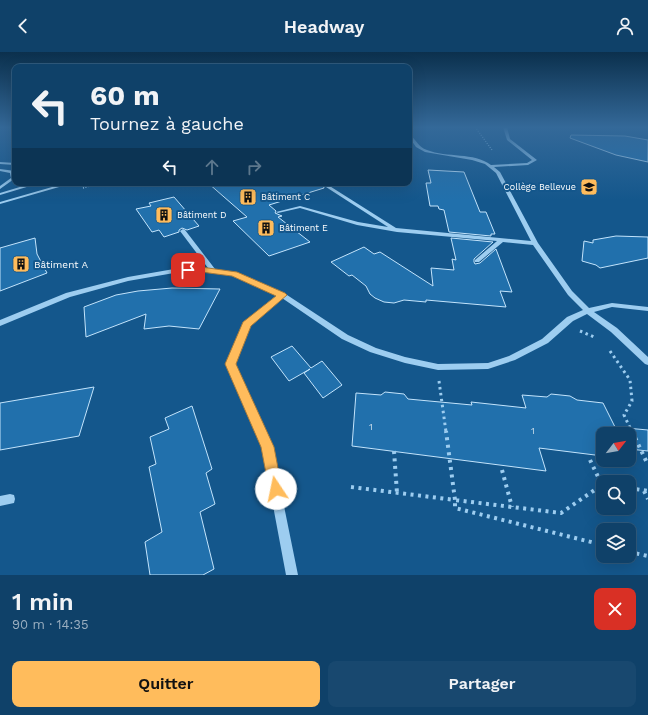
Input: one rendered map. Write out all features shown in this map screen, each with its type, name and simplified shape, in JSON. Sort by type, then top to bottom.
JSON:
[{"type":"street","points":[[428,151],[473,159],[492,166],[528,164],[535,160],[523,151]]},
{"type":"street","points":[[0,163],[12,164]]},
{"type":"street","points":[[492,166],[498,172],[535,243],[570,293],[588,311],[614,330],[648,362]]},
{"type":"street","points":[[0,170],[12,172]]},
{"type":"street","points":[[0,188],[12,179]]},
{"type":"street","points":[[0,194],[28,186]]},
{"type":"street","points":[[0,203],[57,186]]},
{"type":"street","points":[[328,186],[397,230]]},
{"type":"street","points":[[278,212],[300,207],[357,223],[397,230],[535,243]]},
{"type":"street","points":[[182,231],[213,270]]},
{"type":"street","points":[[477,261],[502,240]]},
{"type":"street","points":[[0,323],[68,295],[128,279],[174,271],[213,270],[234,274],[282,295],[345,338],[373,350],[405,360],[438,367],[488,366],[512,358],[545,341],[562,324],[588,311],[612,305],[648,309]]},
{"type":"street","points":[[282,295],[247,324],[231,364],[267,447],[292,575]]},
{"type":"path","points":[[562,324],[597,338]]},
{"type":"path","points":[[607,346],[630,380],[632,401],[624,415],[648,465]]},
{"type":"path","points":[[438,367],[455,500],[454,508],[596,543]]},
{"type":"path","points":[[394,451],[397,493]]},
{"type":"path","points":[[590,460],[597,475]]},
{"type":"path","points":[[502,470],[512,507]]},
{"type":"path","points":[[351,487],[561,513],[596,489]]},
{"type":"path","points":[[636,489],[646,491],[648,499]]},
{"type":"path","points":[[636,553],[648,556]]},
{"type":"building","points":[[606,151],[648,151],[648,162]]},
{"type":"building","points":[[428,170],[464,172],[480,212],[486,212],[495,234],[491,234],[491,236],[449,232],[444,210],[439,209],[438,206],[430,206],[426,183],[431,183]]},
{"type":"building","points":[[211,186],[324,186],[324,188],[269,205],[276,211],[275,213],[282,216],[278,217],[310,242],[269,256],[233,221],[247,217]]},
{"type":"building","name":"Bâtiment D","points":[[174,197],[199,226],[187,230],[182,228],[179,232],[164,237],[159,230],[152,232],[136,209],[151,206],[149,203]]},
{"type":"building","points":[[616,236],[648,237],[648,258],[600,268],[596,265],[582,261],[584,241],[593,243],[593,240]]},
{"type":"building","name":"Bâtiment A","points":[[35,238],[37,254],[47,273],[0,291],[0,248]]},
{"type":"building","points":[[451,238],[493,242],[474,259],[474,262],[475,264],[480,263],[496,249],[512,292],[500,291],[506,307],[426,300],[426,302],[404,300],[394,303],[384,302],[370,294],[366,286],[352,275],[349,276],[331,262],[364,247],[374,254],[380,252],[433,286],[431,268],[454,270],[452,259],[456,260]]},
{"type":"building","points":[[172,288],[220,289],[199,329],[169,326],[144,329],[146,314],[86,337],[84,307],[116,295],[138,291]]},
{"type":"building","points":[[292,346],[311,368],[322,361],[342,385],[323,398],[304,373],[310,369],[289,381],[271,357]]},
{"type":"building","points":[[94,387],[79,436],[0,450],[0,403]]},
{"type":"building","points":[[385,392],[404,394],[408,399],[472,405],[471,402],[526,408],[522,395],[547,397],[551,394],[570,396],[577,400],[603,403],[615,427],[596,427],[596,455],[539,448],[546,471],[352,446],[356,393],[381,395]]},
{"type":"building","points":[[192,406],[212,469],[206,473],[215,504],[200,512],[214,569],[203,575],[150,575],[145,542],[162,532],[149,467],[156,464],[150,437],[169,429],[165,418]]},
{"type":"building","points":[[636,429],[648,430],[648,451],[636,450]]},
{"type":"place","name":"Collège Bellevue","points":[[589,187]]},
{"type":"place","name":"Bâtiment C","points":[[248,197]]},
{"type":"place","name":"Bâtiment D","points":[[164,215]]},
{"type":"place","name":"Bâtiment E","points":[[266,228]]},
{"type":"place","name":"Bâtiment A","points":[[21,264]]},
{"type":"route","points":[[188,270],[213,270],[234,274],[282,295],[247,324],[231,364],[267,447],[276,489]]}]
